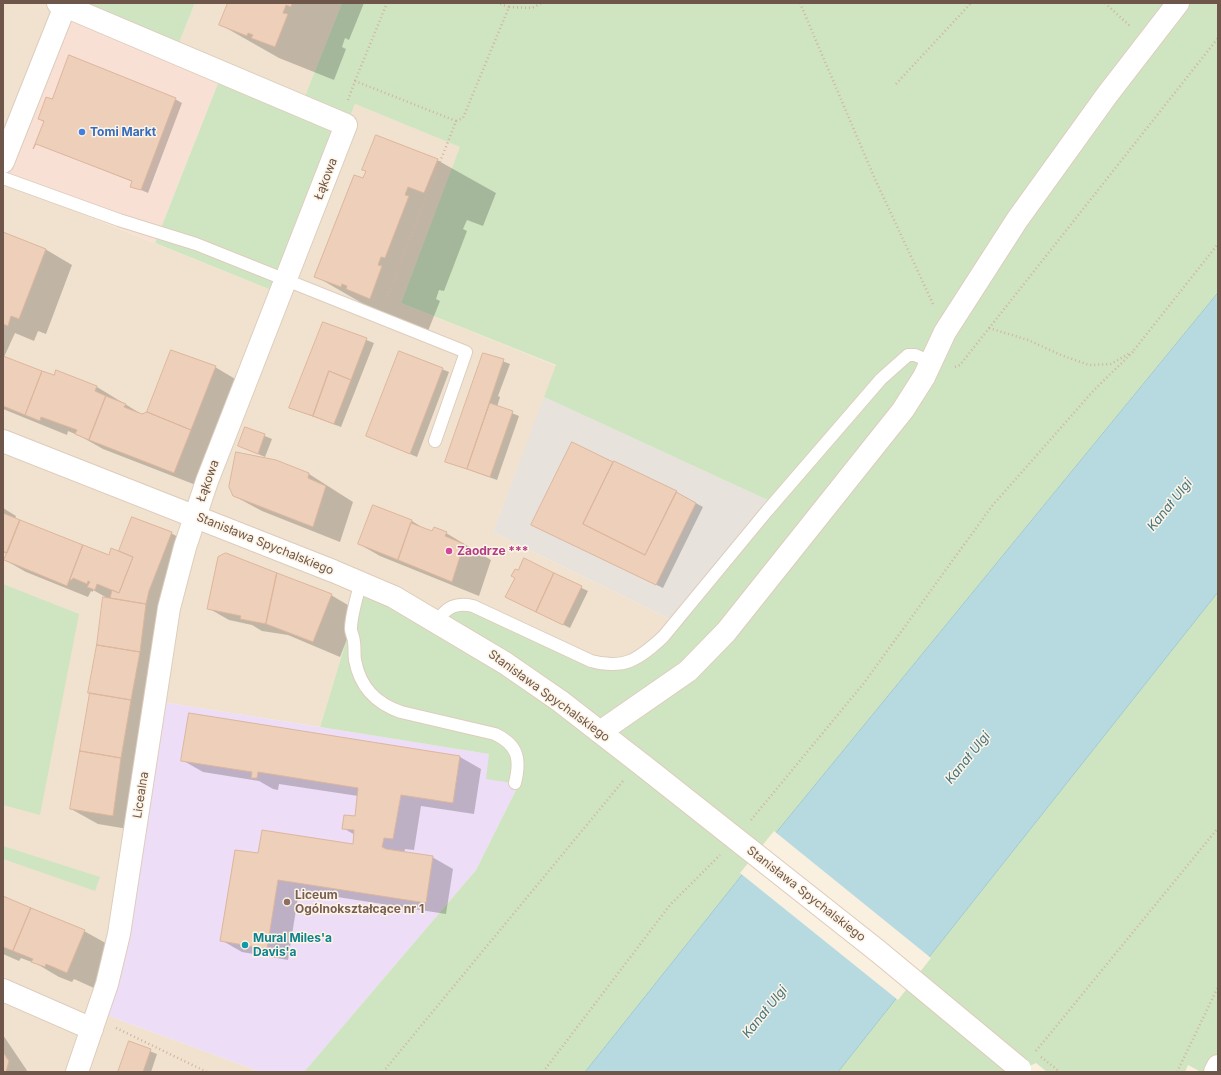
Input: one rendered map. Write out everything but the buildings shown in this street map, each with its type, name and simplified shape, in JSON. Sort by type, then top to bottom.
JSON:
[{"type":"street","points":[[600,732],[688,671],[726,632],[903,410],[931,362],[945,332],[1017,220],[1106,95],[1178,3]]},
{"type":"street","points":[[3,162],[62,4],[339,122]]},
{"type":"street","name":"Łąkowa","points":[[195,516],[207,481],[346,125],[339,122]]},
{"type":"street","name":"Stanisława Spychalskiego","points":[[3,441],[361,582],[394,597],[437,621],[505,663],[560,700],[642,764],[879,952],[1022,1071]]},
{"type":"street","name":"Licealna","points":[[77,1072],[107,984],[119,934],[169,608],[195,516]]},
{"type":"street","points":[[3,990],[94,1023]]},
{"type":"street","points":[[1215,1072],[1218,1066]]},
{"type":"lane","points":[[3,178],[119,220],[196,244],[466,352],[435,441]]},
{"type":"lane","points":[[437,621],[445,610],[463,604],[474,606],[591,661],[607,665],[634,659],[647,652],[663,637],[767,511],[881,379],[908,355],[915,355],[931,362]]},
{"type":"lane","points":[[361,582],[350,628],[354,642],[354,658],[359,676],[365,688],[374,698],[388,707],[401,712],[495,734],[505,738],[513,746],[517,756],[519,768],[515,783]]},
{"type":"path","points":[[339,122],[387,3]]},
{"type":"path","points":[[498,3],[509,7],[532,8],[542,3]]},
{"type":"path","points":[[800,3],[875,179],[960,365]]},
{"type":"path","points":[[896,84],[971,3]]},
{"type":"path","points":[[1105,3],[1147,43]]},
{"type":"path","points":[[356,81],[456,121],[463,118],[509,7]]},
{"type":"path","points":[[953,369],[960,365],[1218,38]]},
{"type":"path","points":[[379,317],[456,121]]},
{"type":"path","points":[[746,825],[864,683],[992,506],[1094,390],[1135,350],[1218,244]]},
{"type":"path","points":[[989,328],[1028,340],[1089,365],[1111,364],[1135,350]]},
{"type":"path","points":[[383,1072],[642,764]]},
{"type":"path","points":[[1060,1072],[1035,1052],[1218,828]]},
{"type":"path","points":[[543,1072],[670,905],[726,849]]},
{"type":"path","points":[[1177,1072],[1218,987]]},
{"type":"path","points":[[94,1023],[207,1072]]},
{"type":"shaded area","points":[[3,3],[66,3],[3,162]]},
{"type":"shaded area","points":[[195,3],[342,3],[301,106],[175,53]]},
{"type":"shaded area","points":[[65,6],[222,73],[155,243],[3,182],[3,162]]},
{"type":"shaded area","points":[[355,104],[461,147],[401,303],[557,366],[493,532],[676,622],[620,664],[445,610],[350,628],[320,727],[155,701],[98,1012],[261,1072],[3,1072],[3,182],[281,294]]},
{"type":"shaded area","points":[[544,397],[774,503],[676,622],[493,532]]},
{"type":"shaded area","name":"Liceum Ogólnokształcące nr 1","points":[[155,701],[490,754],[515,783],[519,784],[476,870],[304,1072],[261,1072],[98,1012]]},
{"type":"green space","points":[[66,3],[195,3],[175,53]]},
{"type":"green space","points":[[342,3],[1218,3],[1218,293],[757,856],[585,1072],[304,1072],[476,870],[519,784],[486,779],[489,754],[320,727],[350,628],[361,582],[437,621],[463,604],[607,665],[647,652],[774,503],[544,397],[556,365],[401,303],[460,147],[355,104],[281,294],[155,243],[222,73],[301,106]]},
{"type":"green space","points":[[3,584],[79,614],[40,815],[3,805]]},
{"type":"green space","points":[[1218,592],[1218,1066],[1215,1072],[1201,1072],[1188,1065],[1185,1072],[1047,1072],[1036,1063],[1017,1072],[838,1072]]},
{"type":"green space","points":[[3,846],[100,877],[95,891],[3,859]]},
{"type":"water","name":"Kanał Ulgi","points":[[1218,293],[1218,592],[838,1072],[585,1072],[757,856]]},
{"type":"pier","points":[[774,831],[931,958],[898,1000],[740,873]]},
{"type":"place","name":"Tomi Markt","points":[[82,132]]},
{"type":"place","name":"Zaodrze ***","points":[[449,551]]},
{"type":"place","name":"Liceum Ogólnokształcące nr 1","points":[[287,902]]},
{"type":"place","name":"Mural Miles'a Davis'a","points":[[245,945]]}]
